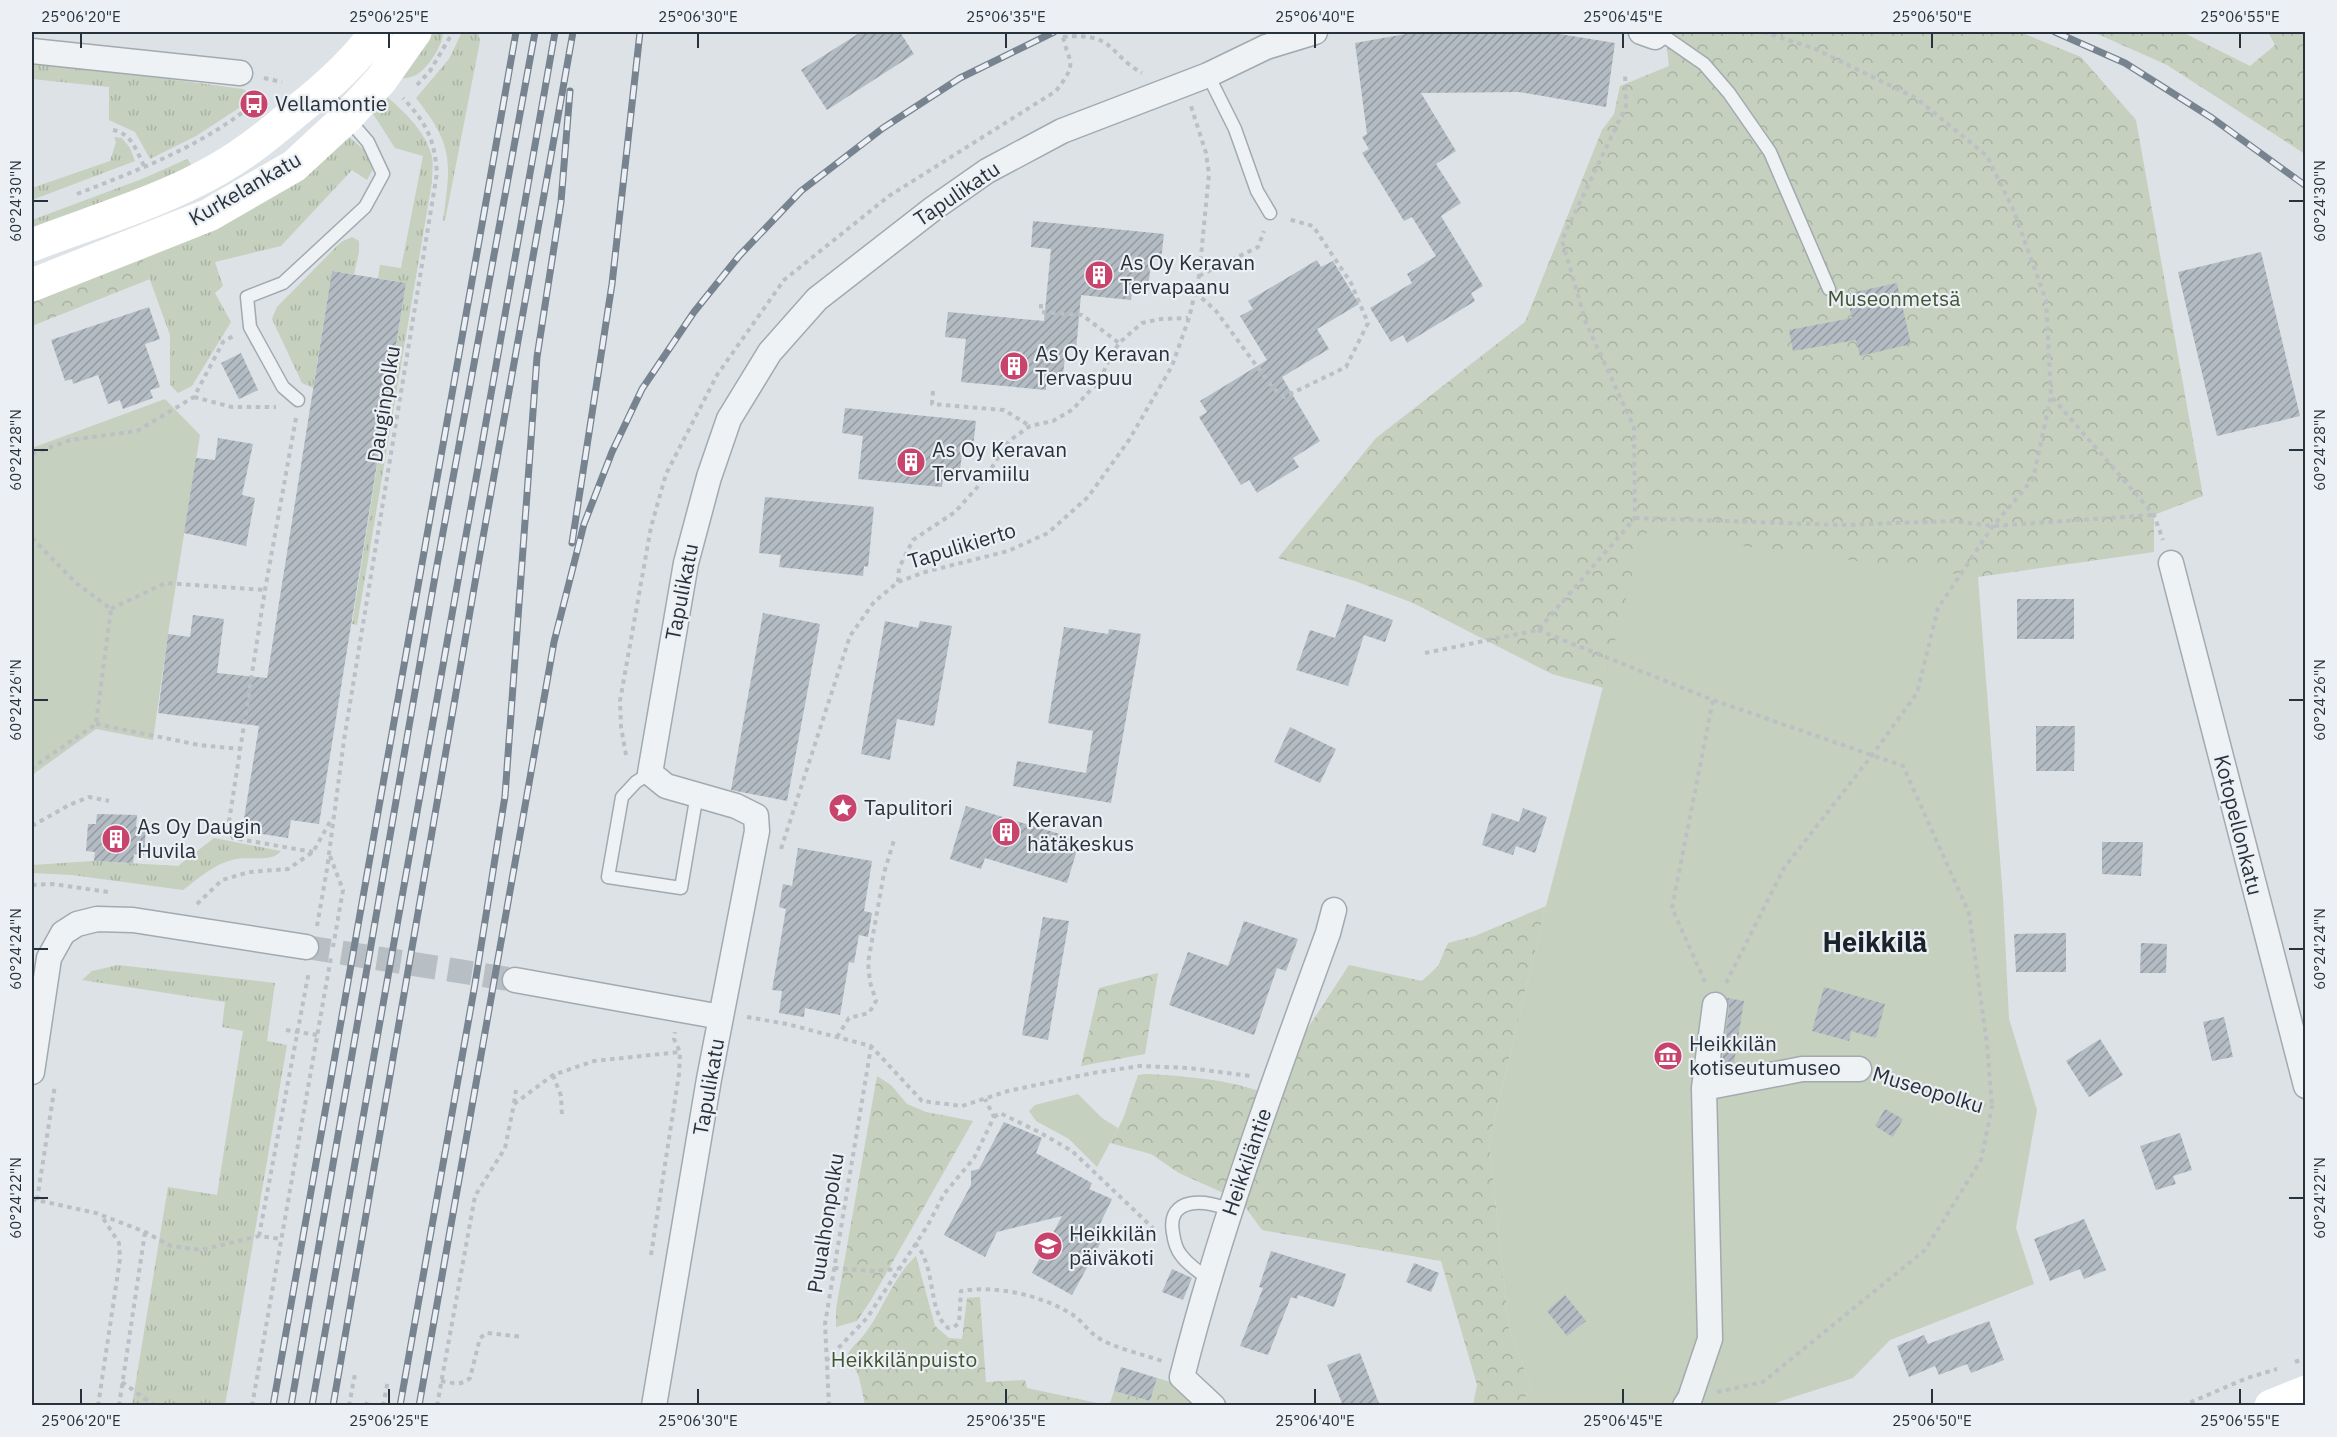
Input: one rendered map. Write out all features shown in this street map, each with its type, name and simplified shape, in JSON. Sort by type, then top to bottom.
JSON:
[{"type":"street","name":"Kurkelankatu","points":[[32,245],[171,192],[217,170],[256,146],[323,90],[356,58],[376,32]]},
{"type":"street","name":"Kurkelankatu","points":[[32,285],[209,215],[294,166],[347,117],[392,89],[415,32]]},
{"type":"street","name":"Tapulikatu","points":[[654,1406],[721,1017],[757,831],[756,816],[736,806],[666,786],[650,773],[686,563],[729,418],[770,352],[817,299],[934,208],[987,171],[1062,131],[1208,75],[1266,47],[1315,32]]},
{"type":"street","points":[[32,51],[240,73]]},
{"type":"street","name":"Kotopellonkatu","points":[[2171,563],[2306,1086]]},
{"type":"street","name":"Heikkiläntie","points":[[1213,1406],[1182,1377],[1196,1321],[1231,1210],[1334,910]]},
{"type":"street","points":[[32,1072],[49,958],[63,933],[76,924],[97,919],[133,920],[306,946]]},
{"type":"street","points":[[515,980],[721,1017]]},
{"type":"street","points":[[1688,1402],[1710,1339],[1704,1088],[1715,1005]]},
{"type":"street","name":"Museopolku","points":[[1704,1088],[1802,1069],[1859,1069]]},
{"type":"street","points":[[2271,1406],[2306,1392]]},
{"type":"lane","points":[[1648,34],[1668,39],[1704,64],[1729,93],[1770,152],[1829,289]]},
{"type":"lane","points":[[1208,75],[1235,129],[1257,191],[1270,213]]},
{"type":"lane","points":[[298,404],[283,387],[250,327],[247,297],[283,282],[365,207],[383,174],[368,142],[323,90]]},
{"type":"lane","points":[[650,773],[636,782],[622,798],[608,877],[681,888],[697,794]]},
{"type":"lane","points":[[1209,1280],[1180,1255],[1172,1229],[1174,1216],[1179,1209],[1188,1204],[1200,1202],[1218,1204],[1231,1210]]},
{"type":"path","points":[[392,89],[430,72],[453,32]]},
{"type":"path","points":[[1062,32],[1072,62]]},
{"type":"path","points":[[1715,1005],[1784,867],[1873,754],[1917,693],[1938,608],[1993,526],[2033,479],[2051,396],[2046,300],[2013,209],[1987,156],[1916,98],[1813,48],[1763,32]]},
{"type":"path","points":[[1063,37],[1083,35],[1108,43],[1136,70],[1178,87]]},
{"type":"path","points":[[1538,630],[1635,518],[1634,427],[1586,323],[1562,240],[1626,106],[1625,73]]},
{"type":"path","points":[[275,87],[290,75]]},
{"type":"path","name":"Tapulikierto","points":[[792,815],[850,636],[874,602],[898,582],[925,572],[1008,551],[1047,533],[1088,497],[1130,440],[1172,366],[1189,318],[1199,276],[1209,174],[1206,153],[1178,87]]},
{"type":"path","name":"Dauginpolku","points":[[313,852],[333,816],[437,173],[435,146],[426,126],[392,89]]},
{"type":"path","points":[[75,195],[200,140],[229,124],[254,104]]},
{"type":"path","points":[[112,130],[124,133],[144,166]]},
{"type":"path","points":[[1195,291],[1216,311],[1273,388],[1284,398],[1346,367],[1368,323],[1351,283],[1313,226],[1270,213],[1258,247],[1199,276]]},
{"type":"path","points":[[1041,304],[1041,312],[1082,315],[1119,343]]},
{"type":"path","points":[[898,582],[899,568],[913,540],[955,512],[983,480],[1009,441],[1030,426],[1053,421],[1078,405],[1100,380],[1119,343],[1142,323],[1161,319],[1189,318]]},
{"type":"path","points":[[32,454],[70,440],[137,431],[195,397],[223,342],[250,327]]},
{"type":"path","points":[[933,391],[932,404],[1004,410],[1030,426]]},
{"type":"path","points":[[2051,396],[2154,515],[2171,563]]},
{"type":"path","points":[[195,397],[232,407],[298,404],[265,590],[228,828],[233,838],[313,852]]},
{"type":"path","points":[[1635,518],[1841,525],[1952,521],[1993,526],[2154,515]]},
{"type":"path","points":[[32,538],[76,583],[111,609]]},
{"type":"path","points":[[111,609],[165,583],[265,590]]},
{"type":"path","points":[[96,724],[111,609]]},
{"type":"path","points":[[1425,653],[1538,630],[1713,700],[1903,766],[1969,913],[1987,1044],[1992,1107]]},
{"type":"path","points":[[1713,700],[1672,908],[1715,1005]]},
{"type":"path","points":[[32,768],[96,724],[199,745],[240,748]]},
{"type":"path","points":[[32,826],[88,797],[109,801]]},
{"type":"path","points":[[837,1037],[849,1018],[868,1013],[876,1001],[870,982],[868,963],[884,873],[895,837]]},
{"type":"path","points":[[197,905],[222,880],[249,872],[288,869],[313,852]]},
{"type":"path","points":[[252,1406],[343,890],[329,854]]},
{"type":"path","points":[[32,885],[53,884]]},
{"type":"path","points":[[746,1017],[787,1024],[871,1046],[922,1101],[962,1106],[1008,1091],[1140,1066],[1189,1068],[1275,1078]]},
{"type":"path","points":[[286,1030],[317,1035]]},
{"type":"path","points":[[259,1236],[298,1032]]},
{"type":"path","points":[[651,1257],[679,1074],[680,1052],[674,1039]]},
{"type":"path","name":"Puualhonpolku","points":[[829,1406],[825,1361],[825,1324],[871,1046]]},
{"type":"path","points":[[514,1104],[553,1074],[594,1061],[680,1052]]},
{"type":"path","name":"Museopolku","points":[[1688,1402],[1763,1383],[1925,1251],[1981,1160],[1992,1107],[1859,1069]]},
{"type":"path","points":[[553,1074],[561,1096],[562,1116]]},
{"type":"path","points":[[437,1406],[475,1196],[504,1148],[516,1090]]},
{"type":"path","points":[[985,1099],[994,1117]]},
{"type":"path","points":[[825,1361],[867,1318],[928,1225],[944,1194],[974,1158],[994,1117],[1000,1113],[1072,1151],[1146,1223],[1175,1243]]},
{"type":"path","points":[[32,1199],[100,1215],[145,1232],[171,1246],[201,1250],[259,1236],[281,1239]]},
{"type":"path","points":[[98,1406],[120,1260],[119,1243],[100,1215]]},
{"type":"path","points":[[119,1406],[145,1232]]},
{"type":"path","points":[[915,1243],[924,1252],[939,1318],[948,1328],[959,1323],[961,1291],[1007,1292],[1036,1298],[1073,1315],[1098,1338],[1168,1364]]},
{"type":"path","points":[[834,1268],[872,1271],[898,1269]]},
{"type":"path","points":[[441,1381],[463,1383],[470,1378],[480,1338],[487,1333],[522,1337]]},
{"type":"path","points":[[2182,1406],[2247,1378],[2306,1358]]},
{"type":"path","points":[[349,1406],[355,1374]]},
{"type":"path","points":[[383,1406],[388,1380]]},
{"type":"path","points":[[122,1382],[155,1406]]},
{"type":"green space","points":[[433,32],[443,32],[435,55],[417,75],[395,80]]},
{"type":"green space","points":[[462,32],[478,32],[480,41],[445,221],[443,221],[448,184],[447,155],[437,129],[416,98],[449,59]]},
{"type":"green space","name":"Museonmetsä","points":[[1665,32],[2020,32],[2081,57],[2136,120],[2203,496],[2154,515],[2154,552],[1978,577],[1604,688],[1552,674],[1413,603],[1355,581],[1278,558],[1376,438],[1525,322],[1602,130],[1614,114],[1620,86],[1669,66]]},
{"type":"green space","points":[[2093,32],[2182,32],[2250,66],[2275,45],[2268,32],[2305,32],[2305,154],[2167,65]]},
{"type":"green space","points":[[32,61],[243,89],[251,94],[248,102],[196,136],[150,159],[135,132],[109,120],[109,87],[32,79]]},
{"type":"green space","points":[[384,94],[412,121],[423,136],[433,164],[432,182],[357,625],[352,624],[406,283],[378,278],[380,265],[401,268],[423,156],[395,148],[370,109]]},
{"type":"green space","points":[[348,136],[369,154],[373,169],[367,180],[352,170],[281,246],[215,262],[223,286],[215,293],[231,322],[192,386],[178,393],[170,385],[170,335],[141,255]]},
{"type":"green space","points":[[114,137],[122,138],[130,148],[135,161],[32,200],[32,188],[110,161],[116,142]]},
{"type":"green space","points":[[187,159],[191,164],[182,173],[32,233],[32,220],[142,179]]},
{"type":"green space","points":[[352,237],[359,241],[354,274],[332,271],[313,388],[302,383],[272,319],[277,307],[341,242]]},
{"type":"green space","points":[[141,255],[150,279],[32,326],[32,298]]},
{"type":"green space","points":[[165,399],[200,435],[153,740],[96,729],[32,775],[32,448]]},
{"type":"green space","points":[[1643,533],[1978,577],[2003,898],[2009,1019],[2037,1110],[2016,1228],[2034,1284],[1890,1340],[1853,1378],[1769,1405],[1521,1405],[1531,1387],[1509,1329],[1489,1142],[1546,906]]},
{"type":"green space","points":[[214,838],[281,851],[272,857],[241,858],[228,861],[183,890],[72,875],[32,873],[32,865],[94,861],[178,866]]},
{"type":"green space","points":[[1546,906],[1489,1142],[1509,1329],[1531,1387],[1521,1405],[1473,1405],[1477,1385],[1441,1261],[1262,1230],[1243,1204],[1287,1060],[1349,965],[1422,981],[1438,966],[1448,943],[1475,936]]},
{"type":"green space","points":[[118,965],[275,983],[267,1041],[287,1045],[225,1405],[132,1405],[168,1187],[217,1195],[243,1031],[222,1027],[225,1002],[82,980],[92,971]]},
{"type":"green space","points":[[1158,973],[1145,1054],[1081,1066],[1099,988]]},
{"type":"green space","points":[[1138,1075],[1219,1081],[1262,1092],[1228,1195],[1179,1173],[1151,1154],[1110,1143],[1123,1119]]},
{"type":"green space","points":[[877,1076],[891,1085],[907,1104],[926,1112],[973,1121],[871,1300],[857,1321],[836,1327],[836,1309]]},
{"type":"green space","points":[[1078,1094],[1102,1118],[1118,1128],[1097,1167],[1069,1139],[1036,1121],[1029,1111],[1035,1105]]},
{"type":"green space","name":"Heikkilänpuisto","points":[[916,1256],[935,1326],[949,1338],[962,1339],[967,1298],[980,1297],[986,1382],[1025,1380],[1027,1388],[1107,1405],[865,1405],[859,1377],[848,1354],[872,1323],[901,1273]]},
{"type":"green space","points":[[1157,1378],[1187,1387],[1200,1406],[1109,1406],[1114,1391],[1150,1401]]},
{"type":"building","points":[[861,32],[900,32],[914,54],[827,110],[801,70]]},
{"type":"building","points":[[1417,32],[1547,32],[1615,43],[1606,107],[1519,92],[1421,93],[1456,151],[1436,164],[1461,203],[1441,216],[1483,286],[1471,293],[1475,301],[1407,343],[1403,335],[1391,342],[1370,308],[1412,283],[1407,274],[1436,256],[1412,217],[1404,221],[1362,153],[1369,149],[1362,137],[1367,134],[1355,43]]},
{"type":"building","points":[[1033,221],[1164,234],[1161,260],[1151,259],[1148,292],[1132,291],[1131,300],[1081,295],[1076,350],[1066,349],[1062,383],[1046,381],[1046,390],[961,382],[966,339],[945,337],[948,312],[1044,321],[1051,249],[1031,247]]},
{"type":"building","points":[[2261,252],[2300,416],[2217,436],[2178,272]]},
{"type":"building","points":[[1317,260],[1321,267],[1333,261],[1359,304],[1317,329],[1329,349],[1282,377],[1320,441],[1293,458],[1299,467],[1257,493],[1249,480],[1241,485],[1199,417],[1207,412],[1200,401],[1267,360],[1240,316],[1253,309],[1248,301]]},
{"type":"building","points":[[332,271],[406,283],[319,824],[291,820],[288,838],[242,831],[259,726],[158,713],[168,634],[190,637],[193,615],[224,619],[217,673],[267,678]]},
{"type":"building","points":[[1897,283],[1911,344],[1860,356],[1856,340],[1793,351],[1789,330],[1852,318],[1846,294]]},
{"type":"building","points":[[149,307],[160,339],[145,344],[160,387],[150,390],[153,398],[123,409],[120,400],[108,404],[98,375],[73,384],[72,379],[65,381],[51,340]]},
{"type":"building","points":[[241,353],[258,390],[239,399],[221,363]]},
{"type":"building","name":"As Oy Keravan Tervamiilu","points":[[845,408],[976,421],[973,447],[963,445],[959,479],[943,477],[942,487],[858,479],[863,436],[842,433]]},
{"type":"building","points":[[218,438],[253,444],[242,495],[255,498],[246,546],[184,533],[196,458],[215,460]]},
{"type":"building","points":[[765,497],[874,507],[868,567],[864,566],[863,576],[779,567],[781,555],[759,553]]},
{"type":"building","points":[[2017,599],[2074,599],[2074,639],[2017,639]]},
{"type":"building","points":[[1347,604],[1393,620],[1385,642],[1364,635],[1348,686],[1296,670],[1310,630],[1335,638]]},
{"type":"building","points":[[763,613],[820,624],[787,801],[731,790]]},
{"type":"building","points":[[885,621],[918,628],[920,621],[952,626],[934,726],[897,719],[890,760],[861,754]]},
{"type":"building","points":[[1064,627],[1108,634],[1109,629],[1141,634],[1111,803],[1013,786],[1017,761],[1086,773],[1093,731],[1048,723]]},
{"type":"building","points":[[2036,726],[2075,726],[2074,771],[2036,771]]},
{"type":"building","points":[[1290,727],[1336,749],[1320,783],[1274,762]]},
{"type":"building","name":"Keravan hätäkeskus","points":[[966,806],[1080,840],[1067,883],[985,858],[981,869],[950,859]]},
{"type":"building","points":[[1523,808],[1547,817],[1535,853],[1516,846],[1513,855],[1482,845],[1492,813],[1519,822]]},
{"type":"building","name":"As Oy Daugin Huvila","points":[[97,814],[137,815],[136,827],[146,827],[144,855],[134,854],[133,863],[94,861],[95,852],[86,851],[88,824],[96,824]]},
{"type":"building","points":[[2102,842],[2143,842],[2141,876],[2102,874]]},
{"type":"building","points":[[798,848],[872,861],[864,911],[872,913],[868,937],[859,935],[854,963],[849,962],[840,1015],[805,1008],[804,1017],[779,1013],[782,991],[772,990],[786,909],[779,907],[783,884],[792,886]]},
{"type":"building","points":[[1043,917],[1069,921],[1048,1040],[1022,1035]]},
{"type":"building","points":[[1244,921],[1298,939],[1286,971],[1277,968],[1254,1035],[1169,1005],[1188,952],[1228,966]]},
{"type":"building","points":[[2066,933],[2066,972],[2016,972],[2014,934]]},
{"type":"building","points":[[2141,943],[2167,944],[2166,973],[2140,973]]},
{"type":"building","points":[[1824,987],[1885,1004],[1876,1038],[1851,1031],[1849,1041],[1812,1031]]},
{"type":"building","points":[[1727,998],[1744,1001],[1733,1068],[1721,1069],[1729,1007]]},
{"type":"building","points":[[2224,1017],[2233,1057],[2212,1061],[2203,1022]]},
{"type":"building","points":[[2100,1039],[2123,1075],[2089,1097],[2066,1061]]},
{"type":"building","points":[[1885,1109],[1903,1119],[1893,1137],[1875,1126]]},
{"type":"building","points":[[1004,1122],[1042,1138],[1036,1153],[1092,1183],[1089,1189],[1112,1199],[1099,1226],[1107,1231],[1072,1295],[1032,1273],[1062,1216],[997,1232],[985,1257],[944,1235],[971,1185],[971,1171],[979,1169]]},
{"type":"building","points":[[2180,1133],[2192,1170],[2173,1176],[2176,1184],[2156,1190],[2140,1146]]},
{"type":"building","points":[[2084,1219],[2106,1270],[2084,1279],[2080,1269],[2050,1281],[2034,1239]]},
{"type":"building","points":[[1271,1251],[1346,1274],[1334,1307],[1298,1295],[1297,1299],[1291,1297],[1268,1355],[1240,1346],[1263,1288],[1259,1287]]},
{"type":"building","points":[[1414,1263],[1439,1273],[1431,1292],[1406,1282]]},
{"type":"building","points":[[1172,1269],[1192,1278],[1183,1300],[1162,1292]]},
{"type":"building","points":[[1565,1295],[1586,1321],[1567,1336],[1547,1311]]},
{"type":"building","points":[[1989,1321],[2004,1360],[1971,1373],[1967,1364],[1939,1375],[1935,1366],[1909,1377],[1897,1346],[1924,1335],[1928,1344]]},
{"type":"building","points":[[1360,1353],[1380,1406],[1343,1406],[1327,1365]]},
{"type":"building","points":[[1121,1367],[1157,1378],[1150,1401],[1114,1391]]},
{"type":"tunnel","points":[[306,947],[515,980]]},
{"type":"railway","points":[[273,1406],[516,32]]},
{"type":"railway","points":[[291,1406],[437,565],[535,32]]},
{"type":"railway","points":[[312,1406],[555,32]]},
{"type":"railway","points":[[333,1406],[477,571],[573,32]]},
{"type":"railway","points":[[572,543],[612,284],[640,32]]},
{"type":"railway","points":[[419,1406],[554,642],[584,524],[612,452],[642,389],[694,312],[739,256],[801,191],[883,128],[960,78],[1054,32]]},
{"type":"railway","points":[[2055,32],[2125,63],[2212,118],[2306,186]]},
{"type":"railway","points":[[400,1406],[475,984],[505,796],[537,357],[561,202],[570,91]]},
{"type":"place","name":"Vellamontie","points":[[254,104]]},
{"type":"place","name":"As Oy Keravan Tervapaanu","points":[[1099,275]]},
{"type":"place","name":"As Oy Keravan Tervaspuu","points":[[1014,366]]},
{"type":"place","name":"As Oy Keravan Tervamiilu","points":[[911,462]]},
{"type":"place","name":"Tapulitori","points":[[843,808]]},
{"type":"place","name":"Keravan hätäkeskus","points":[[1006,832]]},
{"type":"place","name":"As Oy Daugin Huvila","points":[[116,839]]},
{"type":"place","name":"Heikkilän kotiseutumuseo","points":[[1668,1056]]},
{"type":"place","name":"Heikkilän päiväkoti","points":[[1048,1246]]},
{"type":"district","name":"Heikkilä","points":[[1875,943]]}]
